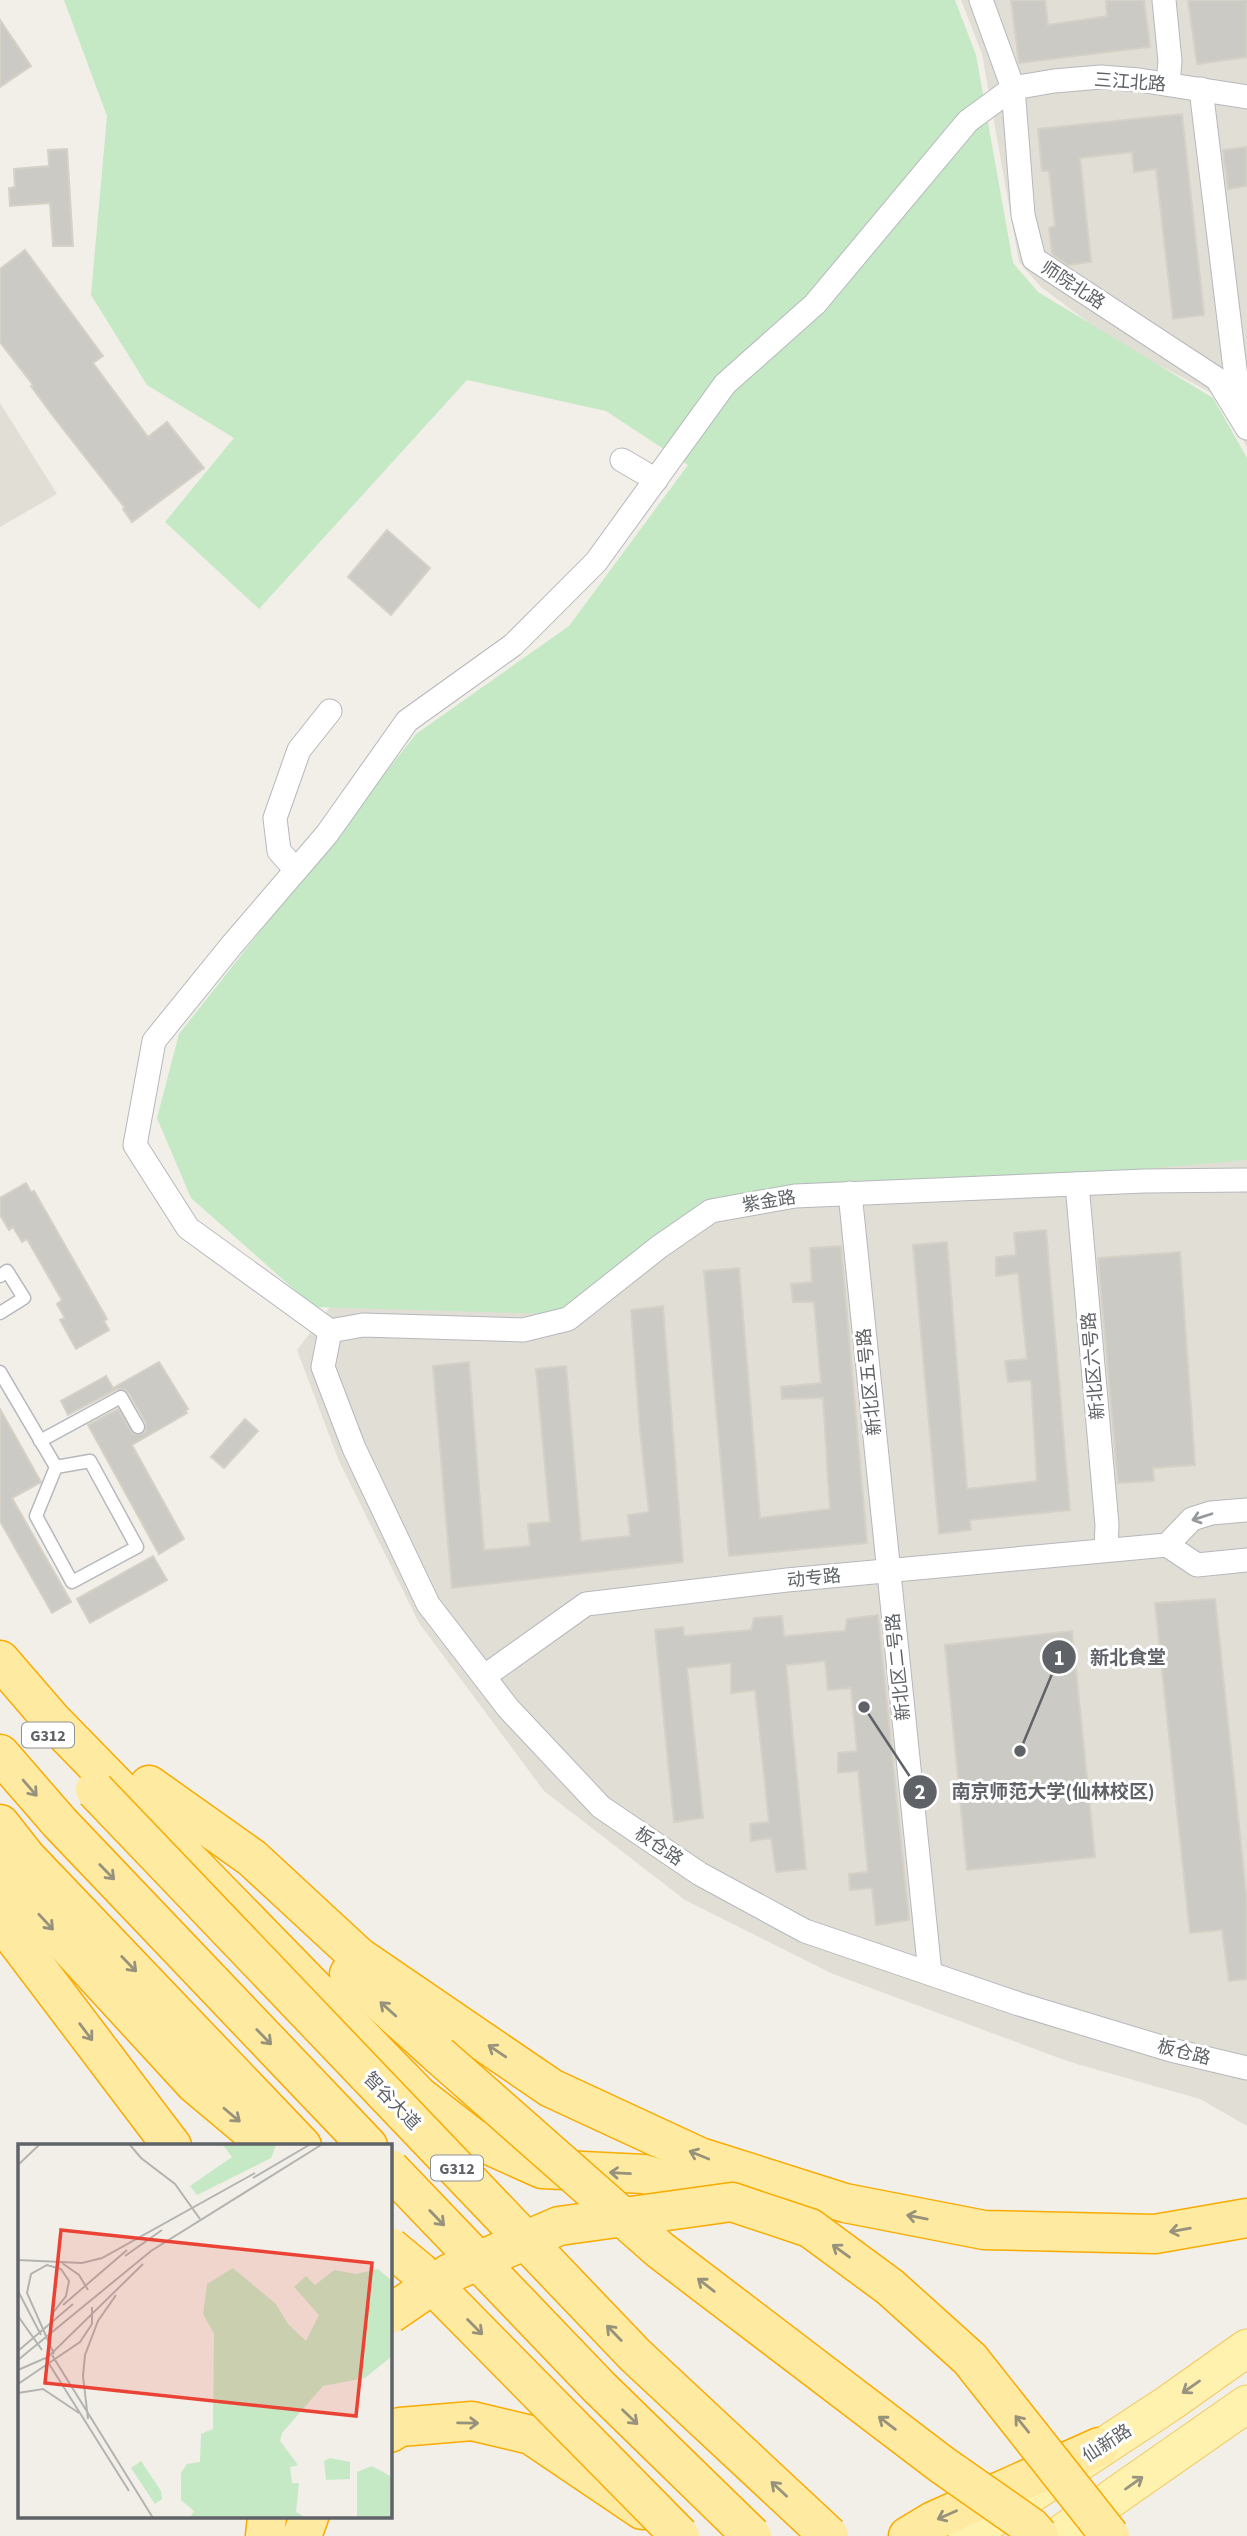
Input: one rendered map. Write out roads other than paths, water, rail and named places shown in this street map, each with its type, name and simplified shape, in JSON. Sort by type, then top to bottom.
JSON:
[{"type":"highway","points":[[0,1631],[149,1786],[295,1925],[534,2141],[660,2250],[942,2464],[1031,2527],[1039,2536]]},
{"type":"highway","points":[[0,1660],[51,1718],[419,2096],[473,2138],[542,2169],[643,2174],[810,2228],[890,2287],[970,2359],[1110,2536]]},
{"type":"highway","name":"智谷大道","points":[[0,1681],[95,1790],[635,2355],[829,2536]]},
{"type":"highway","name":"G312","points":[[0,1754],[60,1823],[366,2144]]},
{"type":"highway","points":[[149,1786],[252,1858],[359,1957],[551,2088],[713,2161],[845,2203],[984,2230],[1155,2234],[1247,2218]]},
{"type":"highway","points":[[0,1824],[26,1857],[300,2144]]},
{"type":"highway","points":[[0,1872],[195,2084],[267,2144]]},
{"type":"highway","points":[[0,1919],[170,2144]]},
{"type":"highway","name":"G312","points":[[392,2171],[598,2387],[752,2536]]},
{"type":"highway","points":[[392,2313],[450,2273],[559,2226],[733,2202]]},
{"type":"highway","points":[[392,2242],[680,2536]]},
{"type":"highway","points":[[392,2249],[419,2271]]},
{"type":"highway","points":[[392,2432],[400,2427],[472,2421],[531,2435],[680,2536]]},
{"type":"highway","points":[[908,2536],[933,2521],[1100,2447]]},
{"type":"highway","points":[[242,2518],[243,2536]]},
{"type":"highway","points":[[265,2536],[267,2518]]},
{"type":"highway","points":[[302,2536],[309,2518]]},
{"type":"main road","name":"仙新路","points":[[967,2536],[1168,2403],[1247,2347]]},
{"type":"main road","points":[[1058,2536],[1247,2403]]},
{"type":"street","name":"师院北路","points":[[981,0],[1013,88],[1023,215],[1034,259],[1217,379],[1245,424]]},
{"type":"street","points":[[1164,0],[1170,61],[1168,84]]},
{"type":"street","name":"三江北路","points":[[1013,88],[1101,77],[1168,84],[1247,97]]},
{"type":"street","points":[[330,1331],[188,1228],[135,1145],[154,1041],[327,834],[407,721],[513,645],[596,562],[725,384],[815,304],[968,121],[1013,88]]},
{"type":"street","points":[[1201,89],[1239,314],[1236,391],[1245,424]]},
{"type":"street","points":[[622,460],[656,480]]},
{"type":"street","points":[[296,870],[279,851],[275,818],[299,750],[330,711]]},
{"type":"street","name":"紫金路","points":[[330,1331],[363,1325],[523,1329],[568,1319],[659,1247],[711,1211],[795,1196],[1247,1180]]},
{"type":"street","name":"新北区六号路","points":[[1077,1184],[1107,1525],[1106,1549]]},
{"type":"street","name":"新北区五号路","points":[[850,1194],[887,1570]]},
{"type":"street","name":"板仓路","points":[[330,1331],[323,1367],[354,1448],[428,1604],[508,1708],[601,1807],[689,1866],[805,1931],[1019,2004],[1171,2050],[1247,2068]]},
{"type":"street","points":[[1247,1510],[1210,1513],[1192,1519],[1167,1545],[1197,1565],[1247,1560]]},
{"type":"street","name":"动专路","points":[[485,1676],[586,1604],[887,1570],[1167,1545]]},
{"type":"street","name":"新北区二号路","points":[[887,1570],[930,1973]]},
{"type":"lane","points":[[0,1276],[7,1271],[24,1298],[0,1313]]},
{"type":"lane","points":[[0,1373],[56,1467]]},
{"type":"lane","points":[[40,1441],[121,1397],[138,1427]]},
{"type":"lane","points":[[90,1461],[136,1547],[72,1582],[36,1516],[56,1467],[90,1461]]},
{"type":"place","name":"南京师范大学(仙林校区)","points":[[864,1707]]},
{"type":"place","name":"新北食堂","points":[[1020,1751]]}]
